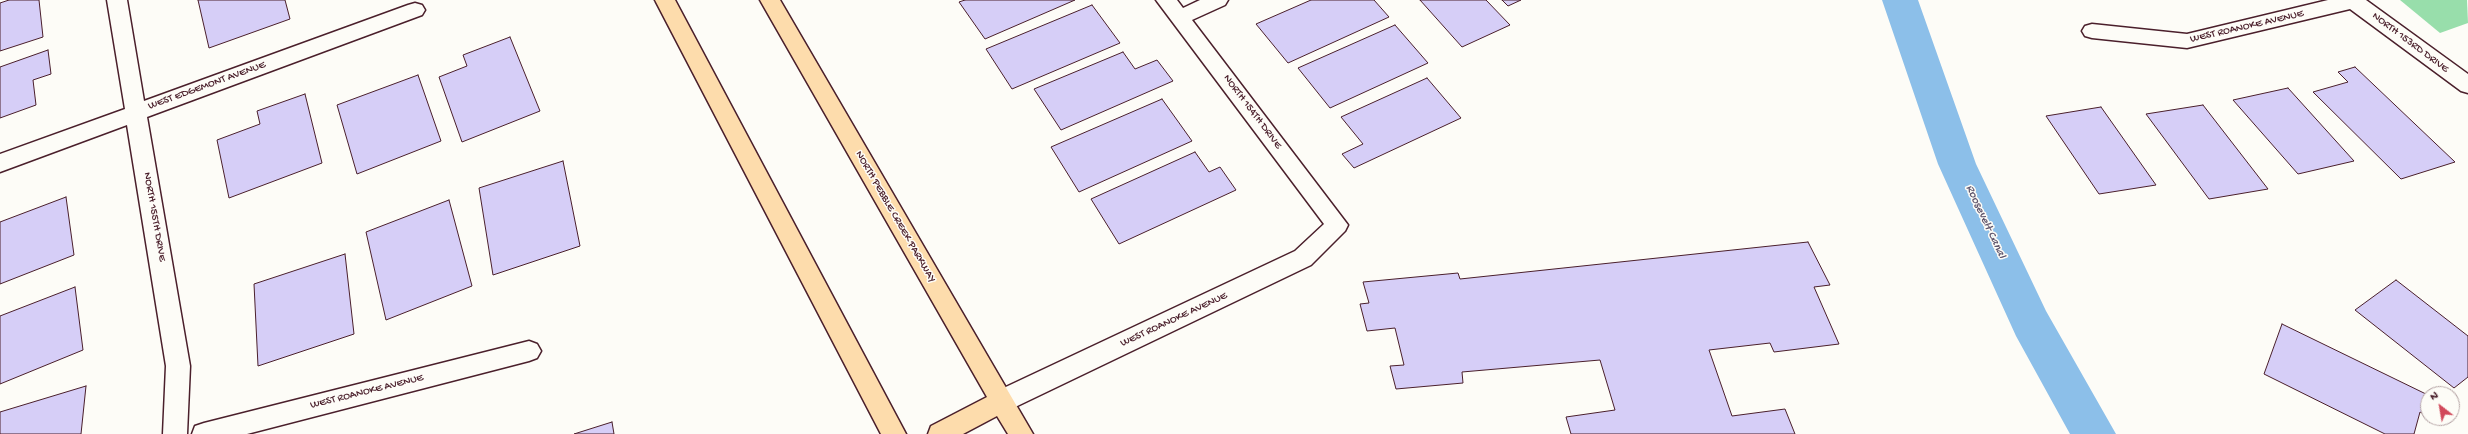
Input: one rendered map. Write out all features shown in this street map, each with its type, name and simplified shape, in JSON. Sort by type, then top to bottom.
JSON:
[{"type":"main road","points":[[665,0],[894,434]]},
{"type":"main road","name":"NORTH PEBBLE CREEK PARKWAY","points":[[770,0],[1021,434]]},
{"type":"main road","points":[[940,434],[1002,401]]},
{"type":"street","name":"NORTH 155TH DRIVE","points":[[117,0],[178,366],[175,434]]},
{"type":"street","name":"NORTH 154TH DRIVE","points":[[1166,0],[1337,225]]},
{"type":"street","points":[[1180,17],[1218,0]]},
{"type":"street","name":"WEST ROANOKE AVENUE","points":[[2092,31],[2187,42],[2353,0]]},
{"type":"street","name":"NORTH 153RD DRIVE","points":[[2353,0],[2468,85]]},
{"type":"street","name":"WEST EDGEMONT AVENUE","points":[[0,163],[415,10]]},
{"type":"street","name":"WEST ROANOKE AVENUE","points":[[1002,401],[1303,258],[1337,225]]},
{"type":"street","name":"WEST ROANOKE AVENUE","points":[[204,434],[529,351]]},
{"type":"green space","points":[[2400,0],[2467,0],[2468,23],[2440,33]]},
{"type":"building","points":[[9,0],[39,0],[43,37],[0,51],[0,3]]},
{"type":"building","points":[[198,0],[285,0],[290,19],[209,48]]},
{"type":"building","points":[[965,0],[1075,0],[985,39],[959,2]]},
{"type":"building","points":[[1311,0],[1374,0],[1389,17],[1288,63],[1256,24]]},
{"type":"building","points":[[1420,0],[1486,0],[1510,25],[1462,47]]},
{"type":"building","points":[[1502,0],[1521,0],[1508,6]]},
{"type":"building","points":[[1092,5],[1120,43],[1012,89],[986,49]]},
{"type":"building","points":[[1395,25],[1428,63],[1330,108],[1298,68]]},
{"type":"building","points":[[510,37],[540,111],[462,142],[439,77],[467,66],[463,55]]},
{"type":"building","points":[[48,50],[51,74],[33,80],[36,105],[0,118],[0,67]]},
{"type":"building","points":[[1123,52],[1135,69],[1157,60],[1173,81],[1061,130],[1034,89]]},
{"type":"building","points":[[2355,67],[2455,162],[2401,179],[2313,92],[2348,82],[2338,72]]},
{"type":"building","points":[[418,75],[441,141],[357,174],[337,105]]},
{"type":"building","points":[[1427,78],[1461,118],[1354,168],[1342,154],[1363,144],[1341,117]]},
{"type":"building","points":[[2288,88],[2354,161],[2298,174],[2233,100]]},
{"type":"building","points":[[305,94],[322,163],[229,198],[217,140],[260,124],[257,111]]},
{"type":"building","points":[[1162,99],[1192,141],[1079,192],[1051,147]]},
{"type":"building","points":[[2203,105],[2268,189],[2209,199],[2146,114]]},
{"type":"building","points":[[2101,107],[2156,185],[2099,194],[2046,116]]},
{"type":"building","points":[[1195,152],[1209,172],[1220,167],[1236,190],[1119,244],[1091,199]]},
{"type":"building","points":[[563,161],[580,246],[493,275],[479,188]]},
{"type":"building","points":[[66,197],[74,255],[0,284],[0,222]]},
{"type":"building","points":[[449,200],[472,286],[386,320],[366,232]]},
{"type":"building","points":[[1808,242],[1830,285],[1814,287],[1839,344],[1774,352],[1770,343],[1709,350],[1732,416],[1785,409],[1795,434],[1571,434],[1566,417],[1615,410],[1600,360],[1462,372],[1463,383],[1396,389],[1390,366],[1404,365],[1395,328],[1367,331],[1360,304],[1369,303],[1363,282],[1458,273],[1460,279]]},
{"type":"building","points":[[345,254],[354,334],[258,366],[254,284]]},
{"type":"building","points":[[2396,280],[2468,336],[2468,377],[2457,386],[2451,386],[2355,310]]},
{"type":"building","points":[[75,287],[83,350],[0,384],[0,316]]},
{"type":"building","points":[[2282,324],[2420,391],[2420,412],[2414,434],[2385,434],[2264,374]]},
{"type":"building","points":[[86,386],[81,434],[0,434],[0,412]]},
{"type":"building","points":[[612,422],[614,434],[574,434]]},
{"type":"waterway","name":"Roosevelt Canal","points":[[1900,0],[1957,164],[2031,323],[2094,434]]}]
